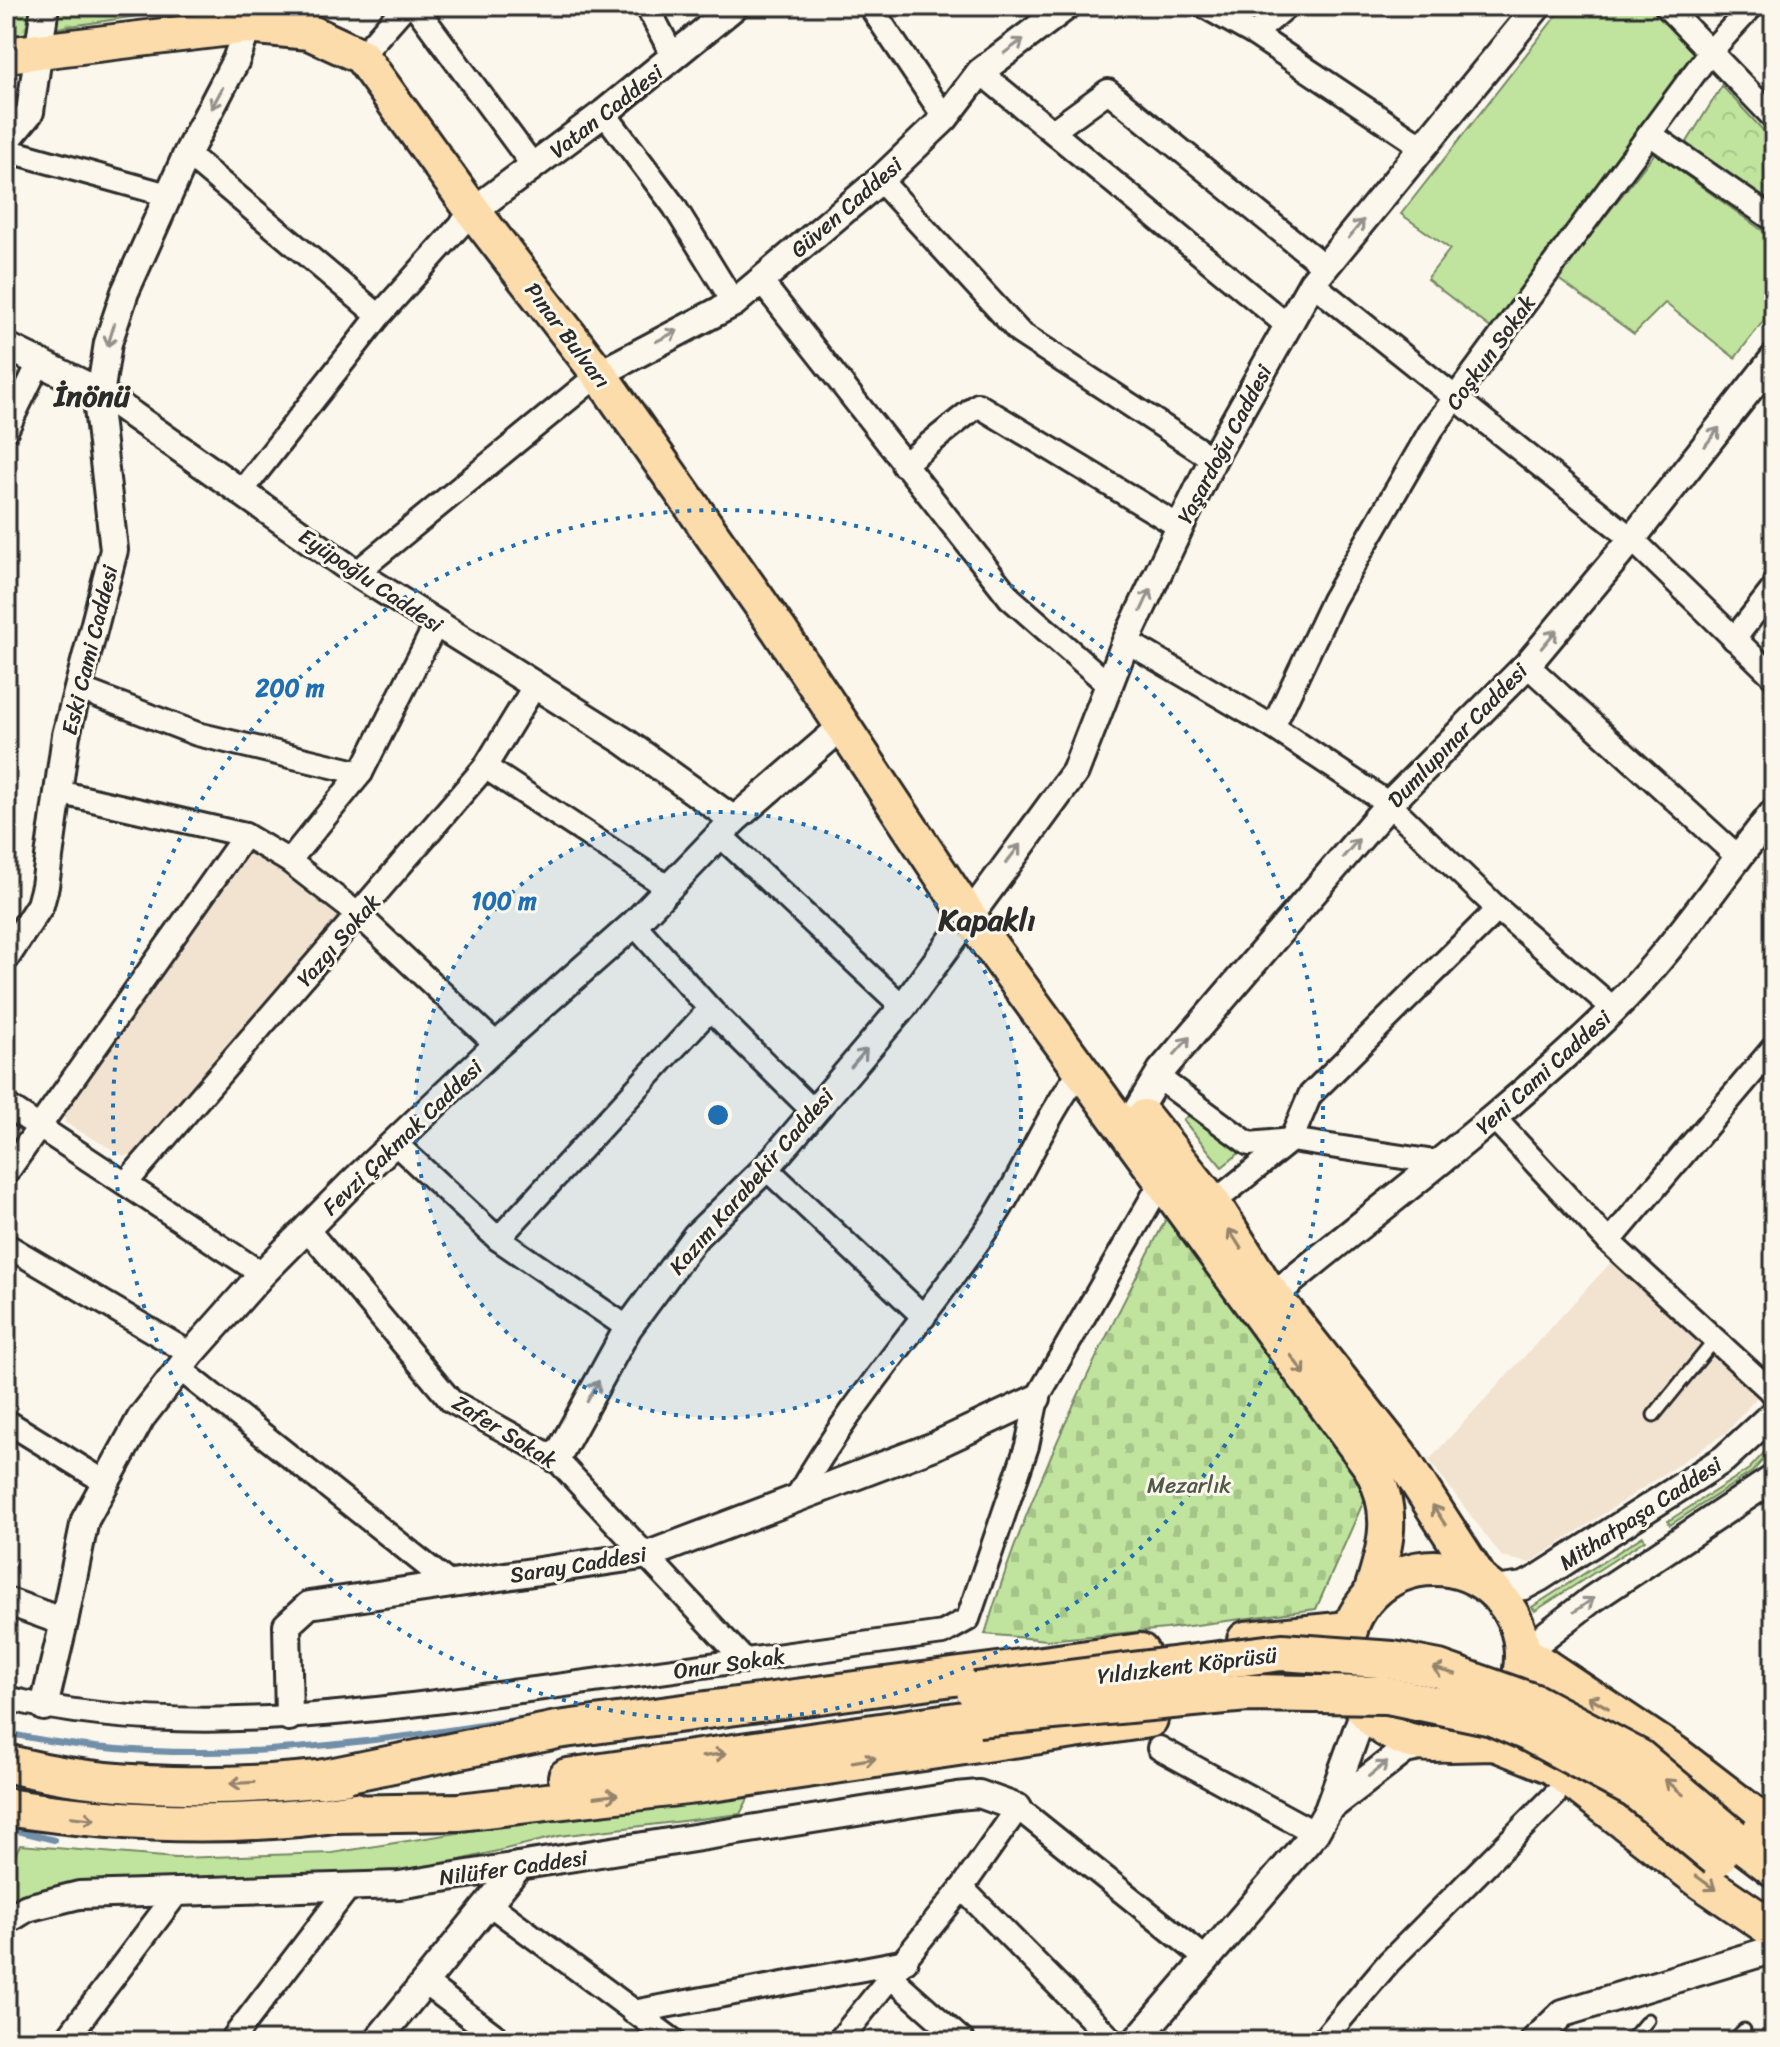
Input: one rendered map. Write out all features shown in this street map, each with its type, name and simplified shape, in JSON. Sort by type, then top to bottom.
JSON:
[{"type":"highway","points":[[320,1779],[557,1730],[979,1671],[1349,1630]]},
{"type":"highway","points":[[1523,1653],[1674,1754],[1774,1831]]},
{"type":"highway","name":"Yıldızkent Köprüsü","points":[[976,1705],[1247,1693],[1387,1695],[1492,1717],[1527,1732],[1635,1790],[1725,1848]]},
{"type":"highway","points":[[6,1763],[73,1776],[129,1781],[225,1784],[320,1779],[587,1746],[976,1705]]},
{"type":"highway","points":[[6,1807],[133,1822],[244,1824],[333,1814],[629,1767],[976,1705]]},
{"type":"highway","points":[[333,1814],[474,1811],[704,1784],[1126,1721],[1361,1706]]},
{"type":"highway","points":[[1442,1744],[1495,1742],[1522,1750],[1552,1765],[1702,1881],[1774,1930]]},
{"type":"highway","points":[[1725,1848],[1774,1868]]},
{"type":"highway","points":[[1725,1848],[1774,1901]]},
{"type":"main road","name":"Pınar Bulvarı","points":[[6,55],[251,16],[309,32],[361,56],[473,211],[599,374],[844,725],[970,918]]},
{"type":"main road","points":[[970,918],[1138,1109],[1213,1203],[1273,1296],[1399,1454],[1488,1586],[1515,1619],[1523,1653],[1518,1684],[1503,1712],[1479,1732],[1442,1744],[1397,1736],[1361,1706],[1346,1667],[1349,1630],[1371,1593],[1388,1533],[1386,1501],[1381,1484],[1163,1179],[970,918]]},
{"type":"main road","points":[[1371,1593],[1395,1576],[1424,1568],[1454,1569],[1488,1586]]},
{"type":"street","points":[[6,141],[30,112],[45,6]]},
{"type":"street","points":[[361,56],[405,6]]},
{"type":"street","points":[[415,6],[534,167]]},
{"type":"street","points":[[647,6],[674,58]]},
{"type":"street","name":"Vatan Caddesi","points":[[473,211],[604,113],[735,6]]},
{"type":"street","points":[[870,6],[945,118]]},
{"type":"street","name":"Güven Caddesi","points":[[599,374],[734,303],[880,180],[945,118],[980,72],[1067,6]]},
{"type":"street","points":[[1204,6],[1254,34],[1423,147]]},
{"type":"street","points":[[1254,34],[1287,6]]},
{"type":"street","name":"Yaşardoğu Caddesi","points":[[970,918],[984,893],[1075,772],[1126,641],[1213,459],[1318,275],[1538,6]]},
{"type":"street","points":[[1666,6],[1774,118]]},
{"type":"street","name":"Coşkun Sokak","points":[[1273,727],[1333,600],[1430,432],[1710,52],[1752,6]]},
{"type":"street","name":"Eski Cami Caddesi","points":[[6,957],[40,905],[66,735],[114,550],[98,408],[108,343],[168,195],[236,60],[251,16]]},
{"type":"street","points":[[980,72],[1288,326]]},
{"type":"street","points":[[1053,131],[1108,91],[1457,398],[1632,539],[1774,677]]},
{"type":"street","points":[[604,113],[696,238],[734,303]]},
{"type":"street","points":[[1650,134],[1774,220]]},
{"type":"street","points":[[6,150],[168,195]]},
{"type":"street","points":[[187,154],[379,316]]},
{"type":"street","points":[[880,180],[1020,333],[1213,459]]},
{"type":"street","points":[[241,492],[379,316],[473,211]]},
{"type":"street","points":[[760,280],[1010,598],[1109,685]]},
{"type":"street","name":"Eyüpoğlu Caddesi","points":[[6,346],[100,392],[356,573],[624,741],[728,828]]},
{"type":"street","name":"Dumlupınar Caddesi","points":[[1138,1109],[1161,1071],[1389,804],[1527,665],[1632,539],[1774,358]]},
{"type":"street","points":[[6,431],[39,363]]},
{"type":"street","points":[[356,573],[599,374]]},
{"type":"street","points":[[903,465],[978,405],[1180,527]]},
{"type":"street","points":[[1734,639],[1774,588]]},
{"type":"street","points":[[289,861],[361,773],[436,624]]},
{"type":"street","points":[[1126,641],[1273,727],[1389,804],[1498,909],[1614,1009]]},
{"type":"street","points":[[1527,665],[1738,857]]},
{"type":"street","name":"Yazgı Sokak","points":[[126,1183],[360,916],[485,767],[535,685]]},
{"type":"street","points":[[80,689],[197,734],[361,773]]},
{"type":"street","name":"Fevzi Çakmak Caddesi","points":[[64,1622],[85,1520],[141,1418],[186,1361],[262,1274],[497,1045],[634,924],[728,828],[844,725]]},
{"type":"street","points":[[485,767],[669,888]]},
{"type":"street","points":[[58,792],[245,835],[289,861],[360,916],[497,1045]]},
{"type":"street","name":"Yeni Cami Caddesi","points":[[1273,1296],[1435,1162],[1495,1119],[1614,1009],[1688,927],[1774,812]]},
{"type":"street","points":[[728,828],[903,1007]]},
{"type":"street","points":[[6,1174],[245,835]]},
{"type":"street","points":[[1213,1203],[1291,1140],[1310,1095],[1498,909]]},
{"type":"street","name":"Kazım Karabekir Caddesi","points":[[556,1459],[628,1328],[696,1236],[766,1168],[903,1007],[970,918]]},
{"type":"street","points":[[634,924],[710,1009],[813,1111]]},
{"type":"street","points":[[498,1239],[710,1009]]},
{"type":"street","points":[[1609,1242],[1774,1047]]},
{"type":"street","points":[[797,1497],[826,1445],[924,1317],[996,1215],[1082,1069]]},
{"type":"street","points":[[1159,1078],[1249,1144],[1291,1140],[1435,1162]]},
{"type":"street","points":[[6,1105],[262,1274]]},
{"type":"street","points":[[1495,1119],[1609,1242],[1774,1394]]},
{"type":"street","points":[[396,1144],[498,1239],[628,1328]]},
{"type":"street","points":[[766,1168],[924,1317]]},
{"type":"street","name":"Onur Sokak","points":[[6,1698],[44,1707],[169,1722],[289,1717],[405,1706],[943,1633],[968,1619],[1027,1446],[1037,1398],[1163,1179]]},
{"type":"street","name":"Zafer Sokak","points":[[307,1229],[451,1401],[556,1459],[745,1661]]},
{"type":"street","points":[[6,1245],[186,1361],[450,1584]]},
{"type":"street","name":"Saray Caddesi","points":[[289,1717],[287,1625],[309,1605],[648,1555],[934,1446],[1037,1398]]},
{"type":"street","name":"Mithatpaşa Caddesi","points":[[1488,1586],[1531,1583],[1724,1459],[1774,1413]]},
{"type":"street","points":[[6,1421],[105,1482]]},
{"type":"street","name":"Mithatpaşa Caddesi","points":[[1523,1653],[1591,1600],[1774,1478]]},
{"type":"street","points":[[6,1601],[64,1622],[44,1707]]},
{"type":"street","points":[[1151,2036],[1205,1958],[1315,1833],[1328,1810],[1361,1706]]},
{"type":"street","points":[[1328,1810],[1405,1750],[1442,1744]]},
{"type":"street","points":[[1159,1748],[1315,1833]]},
{"type":"street","name":"Nilüfer Caddesi","points":[[6,1921],[27,1908],[79,1895],[399,1885],[957,1796],[979,1794],[1018,1808]]},
{"type":"street","points":[[1322,2041],[1389,1962],[1554,1796]]},
{"type":"street","points":[[839,2041],[962,1888],[1018,1808],[1205,1958]]},
{"type":"street","points":[[377,2041],[519,1866]]},
{"type":"street","points":[[231,2041],[349,1887]]},
{"type":"street","points":[[962,1888],[1113,2041]]},
{"type":"street","points":[[65,2041],[177,1893]]},
{"type":"street","points":[[488,1903],[674,2041]]},
{"type":"street","points":[[1534,2041],[1563,2013],[1774,1949]]},
{"type":"street","points":[[633,2012],[899,1970]]},
{"type":"street","points":[[899,1970],[963,2041]]},
{"type":"street","points":[[424,1982],[502,2041]]},
{"type":"lane","points":[[1654,1415],[1715,1340]]},
{"type":"lane","points":[[1630,2041],[1648,2020]]},
{"type":"lane","points":[[1733,2041],[1744,2030]]},
{"type":"shaded area","points":[[250,844],[339,918],[132,1155],[124,1156],[65,1123],[64,1111]]},
{"type":"shaded area","points":[[1614,1259],[1759,1395],[1727,1432],[1530,1563],[1502,1557],[1429,1460]]},
{"type":"green space","points":[[6,6],[35,6],[30,33],[6,36]]},
{"type":"green space","points":[[54,6],[203,6],[51,29]]},
{"type":"green space","points":[[1564,6],[1654,6],[1698,55],[1492,329],[1427,279],[1450,249],[1401,214]]},
{"type":"green space","points":[[1722,86],[1774,142],[1774,211],[1682,150]]},
{"type":"green space","points":[[1655,153],[1774,239],[1774,307],[1735,358],[1665,303],[1634,334],[1557,278]]},
{"type":"green space","points":[[1192,1112],[1242,1151],[1222,1167],[1183,1120]]},
{"type":"green space","name":"Mezarlık","points":[[1166,1219],[1342,1455],[1366,1496],[1316,1609],[1166,1629],[1047,1640],[985,1634],[1043,1474],[1114,1320]]},
{"type":"green space","points":[[1774,1442],[1774,1448],[1752,1472],[1670,1525],[1668,1521],[1749,1469]]},
{"type":"green space","points":[[1643,1536],[1645,1540],[1535,1611],[1532,1607]]},
{"type":"green space","points":[[750,1795],[740,1814],[559,1836],[410,1872],[29,1894],[6,1905],[6,1872],[20,1845],[176,1858],[332,1853],[520,1823]]},
{"type":"waterway","points":[[6,1733],[74,1745],[140,1751],[273,1750],[406,1736],[540,1716]]},
{"type":"waterway","points":[[6,1828],[54,1840]]},
{"type":"district","name":"İnönü","points":[[92,396]]},
{"type":"district","name":"Kapaklı","points":[[987,920]]}]
